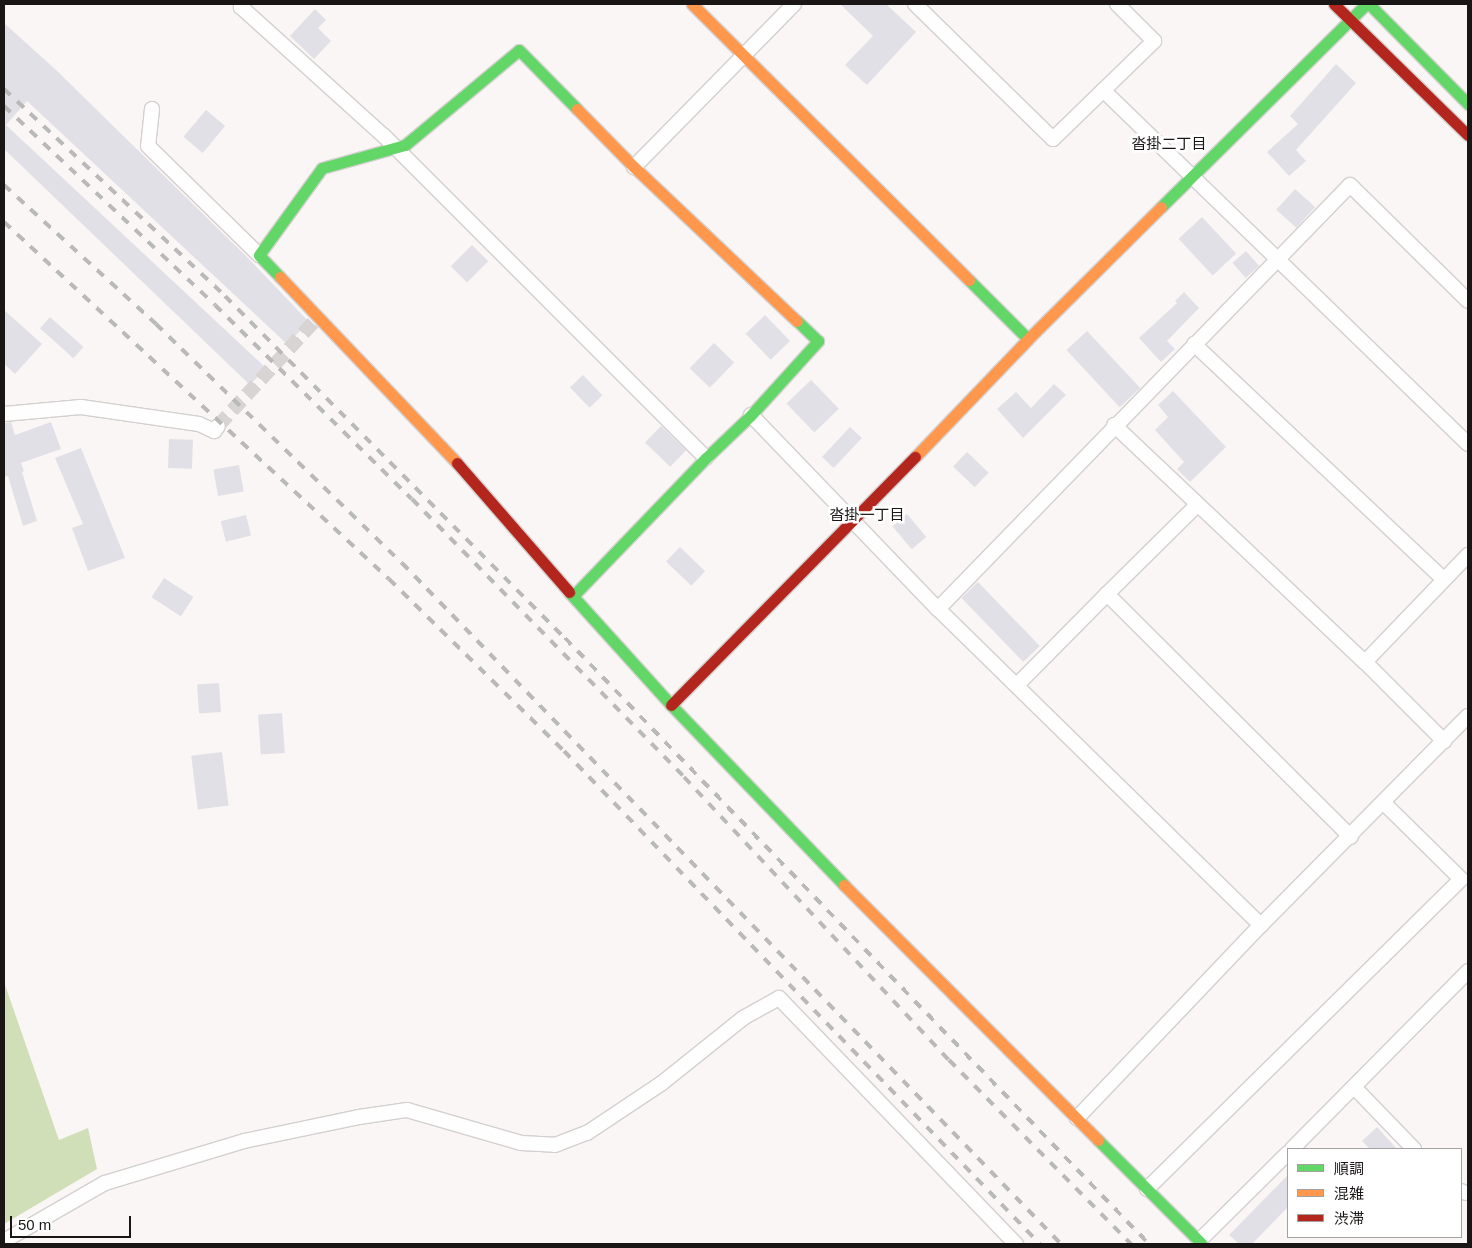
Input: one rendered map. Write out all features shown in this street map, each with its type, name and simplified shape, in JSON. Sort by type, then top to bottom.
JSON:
[{"type":"street","points":[[244,4],[240,7],[395,148],[706,458]]},
{"type":"street","points":[[692,4],[1028,339]]},
{"type":"street","points":[[634,166],[794,4]]},
{"type":"street","points":[[915,4],[1053,139],[1154,41],[1118,4]]},
{"type":"street","points":[[1334,4],[1468,135]]},
{"type":"street","points":[[671,705],[853,522],[1028,339],[1367,4],[1468,104]]},
{"type":"street","points":[[259,255],[322,168],[405,145],[519,50],[634,166],[818,341],[751,414],[573,596]]},
{"type":"street","points":[[1103,90],[1468,444]]},
{"type":"street","points":[[152,108],[148,146],[319,316],[456,462],[671,705],[786,826],[1200,1243],[1287,1154]]},
{"type":"street","points":[[938,609],[1114,425],[1350,185],[1468,301]]},
{"type":"street","points":[[1194,344],[1443,579]]},
{"type":"street","points":[[4,414],[81,407],[199,424],[214,430],[218,426]]},
{"type":"street","points":[[751,414],[938,609],[1017,684],[1261,925]]},
{"type":"street","points":[[1114,425],[1365,662],[1444,741]]},
{"type":"street","points":[[1017,684],[1197,505]]},
{"type":"street","points":[[1365,662],[1468,554]]},
{"type":"street","points":[[1107,594],[1350,837]]},
{"type":"street","points":[[1077,1118],[1261,925],[1384,803],[1468,716]]},
{"type":"street","points":[[1147,1189],[1466,879],[1384,803]]},
{"type":"street","points":[[1293,1148],[1468,972]]},
{"type":"street","points":[[4,1241],[105,1182],[244,1141],[359,1117],[407,1110],[521,1143],[555,1146],[588,1133],[662,1083],[743,1018],[779,998],[1016,1244]]},
{"type":"street","points":[[1354,1088],[1413,1148]]},
{"type":"green space","points":[[4,982],[59,1140],[88,1128],[97,1169],[4,1224]]},
{"type":"building","points":[[840,4],[886,4],[916,32],[867,85],[845,65],[873,36]]},
{"type":"building","points":[[315,9],[326,20],[318,28],[331,41],[314,59],[290,36]]},
{"type":"building","points":[[4,23],[55,69],[249,259],[309,322],[287,344],[27,101],[6,125],[266,368],[250,385],[4,149]]},
{"type":"building","points":[[1336,64],[1356,83],[1296,150],[1306,161],[1289,176],[1267,152],[1298,124],[1290,116]]},
{"type":"building","points":[[206,110],[225,126],[203,153],[184,137]]},
{"type":"building","points":[[1295,189],[1315,207],[1296,228],[1276,210]]},
{"type":"building","points":[[1202,217],[1236,254],[1213,275],[1179,239]]},
{"type":"building","points":[[472,245],[488,261],[467,282],[451,266]]},
{"type":"building","points":[[1246,251],[1259,266],[1246,278],[1232,263]]},
{"type":"building","points":[[1184,292],[1199,308],[1167,341],[1175,349],[1161,362],[1139,338],[1177,303],[1175,301]]},
{"type":"building","points":[[4,310],[42,344],[15,374],[4,364]]},
{"type":"building","points":[[765,315],[790,341],[771,360],[746,334]]},
{"type":"building","points":[[50,317],[83,347],[73,358],[40,328]]},
{"type":"building","points":[[1087,331],[1140,388],[1120,407],[1067,350]]},
{"type":"building","points":[[714,343],[734,362],[710,388],[690,368]]},
{"type":"building","points":[[583,375],[602,395],[590,408],[570,388]]},
{"type":"building","points":[[811,380],[839,409],[814,432],[787,404]]},
{"type":"building","points":[[1054,384],[1066,395],[1023,438],[997,409],[1016,392],[1031,408]]},
{"type":"building","points":[[1173,391],[1226,447],[1190,482],[1177,469],[1184,462],[1155,430],[1168,417],[1158,405]]},
{"type":"building","points":[[11,422],[15,435],[51,422],[61,449],[21,463],[37,521],[23,526],[8,476],[4,477],[4,423]]},
{"type":"building","points":[[661,426],[686,450],[670,467],[645,443]]},
{"type":"building","points":[[850,427],[862,438],[834,468],[822,457]]},
{"type":"building","points":[[169,439],[193,440],[192,469],[168,468]]},
{"type":"building","points":[[81,448],[125,558],[88,571],[72,528],[83,524],[55,458]]},
{"type":"building","points":[[967,452],[989,473],[975,487],[953,466]]},
{"type":"building","points":[[239,465],[244,492],[218,496],[213,470]]},
{"type":"building","points":[[907,514],[926,537],[912,549],[892,526]]},
{"type":"building","points":[[246,515],[251,535],[226,542],[221,521]]},
{"type":"building","points":[[680,547],[705,571],[691,586],[666,561]]},
{"type":"building","points":[[164,578],[193,597],[181,616],[151,597]]},
{"type":"building","points":[[978,582],[1040,646],[1023,662],[961,598]]},
{"type":"building","points":[[219,683],[221,712],[199,713],[197,685]]},
{"type":"building","points":[[282,713],[285,753],[261,755],[258,715]]},
{"type":"building","points":[[222,752],[229,806],[198,809],[191,756]]},
{"type":"building","points":[[1377,1127],[1396,1148],[1369,1148],[1362,1141]]},
{"type":"building","points":[[1287,1176],[1287,1208],[1252,1244],[1239,1244],[1229,1235]]},
{"type":"tunnel","points":[[218,426],[319,316]]},
{"type":"railway","points":[[4,89],[225,296],[565,638],[1149,1244]]},
{"type":"railway","points":[[4,106],[215,305],[412,499],[684,777],[949,1060],[1131,1244]]},
{"type":"railway","points":[[4,185],[156,324],[402,563],[1061,1244]]},
{"type":"railway","points":[[4,222],[389,579],[564,751],[1040,1244]]},
{"type":"traffic: fast","points":[[1161,207],[1366,4]]},
{"type":"traffic: fast","points":[[1369,4],[1468,104]]},
{"type":"traffic: fast","points":[[280,277],[259,255],[322,168],[405,145],[519,50],[577,109]]},
{"type":"traffic: fast","points":[[969,280],[1028,339]]},
{"type":"traffic: fast","points":[[573,596],[706,458],[751,415],[818,341],[797,321]]},
{"type":"traffic: fast","points":[[569,592],[671,705],[844,885]]},
{"type":"traffic: fast","points":[[1098,1140],[1202,1244]]},
{"type":"traffic: slow","points":[[692,4],[969,280]]},
{"type":"traffic: slow","points":[[577,109],[634,167],[797,321]]},
{"type":"traffic: slow","points":[[915,457],[1028,339],[1161,207]]},
{"type":"traffic: slow","points":[[280,277],[457,463]]},
{"type":"traffic: slow","points":[[844,885],[1098,1140]]},
{"type":"traffic: jam","points":[[1334,4],[1468,135]]},
{"type":"traffic: jam","points":[[671,705],[915,457]]},
{"type":"traffic: jam","points":[[457,463],[569,592]]},
{"type":"district","name":"沓掛二丁目","points":[[1169,144]]},
{"type":"district","name":"沓掛一丁目","points":[[867,515]]}]
